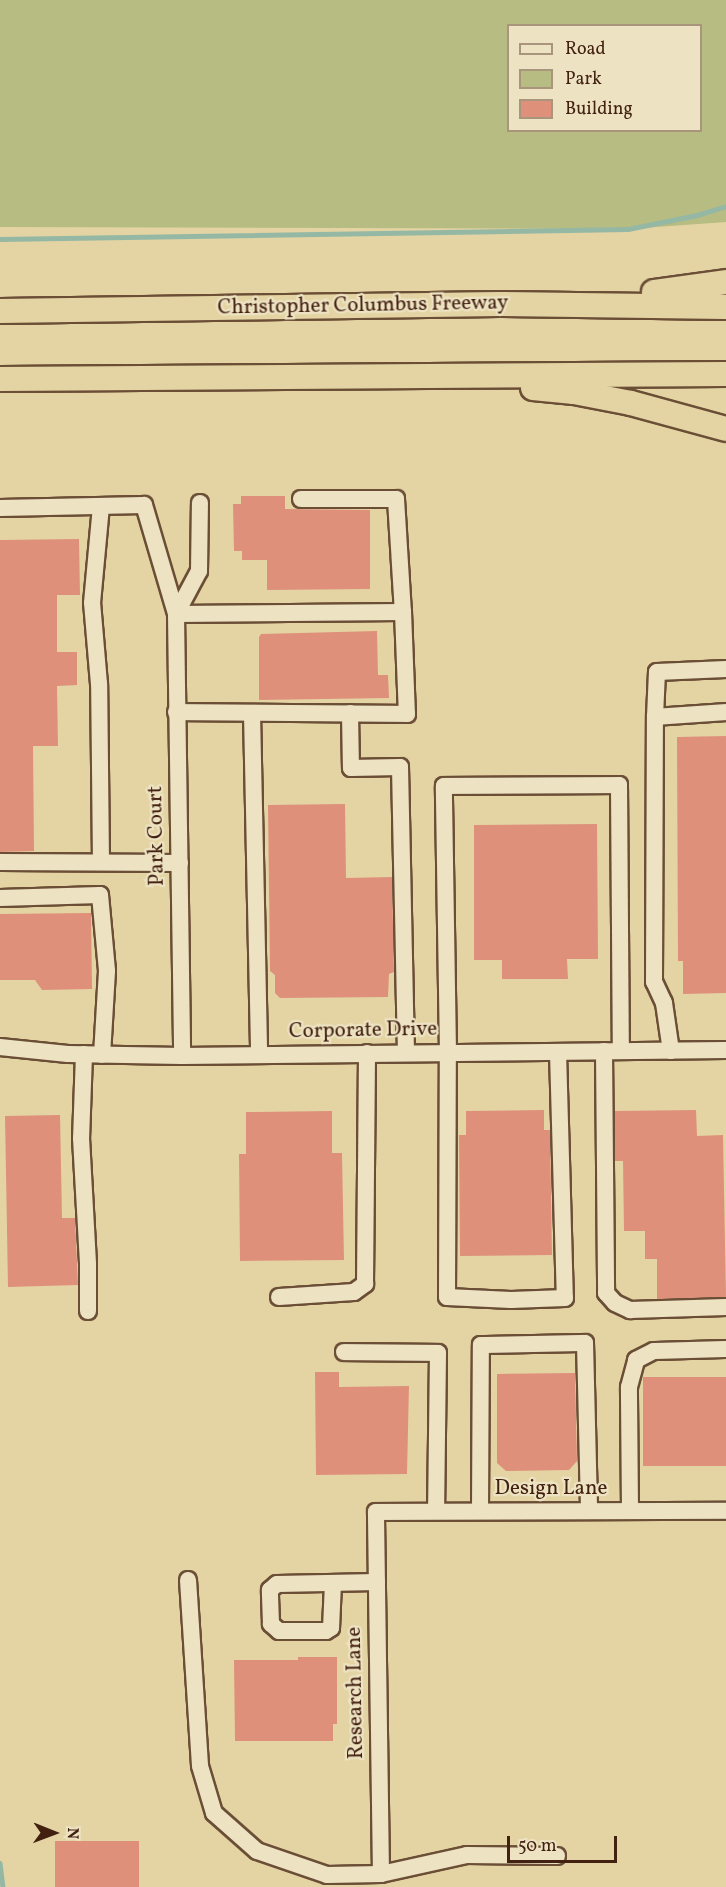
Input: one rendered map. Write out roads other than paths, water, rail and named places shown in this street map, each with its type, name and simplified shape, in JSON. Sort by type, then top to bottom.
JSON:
[{"type":"highway","points":[[503,304],[684,290],[726,282]]},
{"type":"highway","name":"Christopher Columbus Freeway","points":[[0,311],[503,304],[726,307]]},
{"type":"highway","points":[[366,374],[574,392],[631,403],[726,429]]},
{"type":"highway","points":[[0,379],[366,374],[726,374]]},
{"type":"street","points":[[176,712],[407,714],[396,499],[301,499]]},
{"type":"street","points":[[176,615],[199,571],[200,503]]},
{"type":"street","points":[[101,506],[92,603],[99,684],[101,862]]},
{"type":"street","points":[[0,508],[144,506],[176,615]]},
{"type":"street","points":[[176,615],[403,612]]},
{"type":"street","name":"Park Court","points":[[176,615],[182,1056]]},
{"type":"street","points":[[671,1051],[664,1003],[654,982],[657,672],[726,669]]},
{"type":"street","points":[[252,712],[259,1055]]},
{"type":"street","points":[[655,717],[726,712]]},
{"type":"street","points":[[350,713],[351,768],[400,767],[406,1053]]},
{"type":"street","points":[[558,1052],[566,1298],[511,1300],[447,1297],[448,1053],[444,786],[619,785],[606,1293],[615,1303],[630,1310],[726,1307]]},
{"type":"street","points":[[0,862],[180,863]]},
{"type":"street","points":[[0,898],[100,895],[107,971],[102,1055]]},
{"type":"street","name":"Corporate Drive","points":[[0,1047],[102,1055],[182,1056],[726,1050]]},
{"type":"street","points":[[279,1297],[354,1292],[365,1284],[367,1053]]},
{"type":"street","points":[[84,1054],[81,1138],[88,1265],[88,1311]]},
{"type":"street","points":[[480,1511],[481,1345],[585,1343],[589,1511]]},
{"type":"street","points":[[630,1511],[629,1387],[636,1360],[654,1351],[726,1349]]},
{"type":"street","points":[[344,1352],[438,1353],[436,1511]]},
{"type":"street","name":"Design Lane","points":[[376,1512],[726,1511]]},
{"type":"street","name":"Research Lane","points":[[376,1512],[381,1874]]},
{"type":"street","points":[[188,1580],[200,1766],[214,1814],[256,1851],[327,1875],[381,1874],[467,1855],[557,1856]]},
{"type":"street","points":[[333,1583],[377,1582]]},
{"type":"waterway","points":[[0,239],[628,229],[697,215],[726,206]]},
{"type":"waterway","points":[[0,1863],[3,1887]]}]
